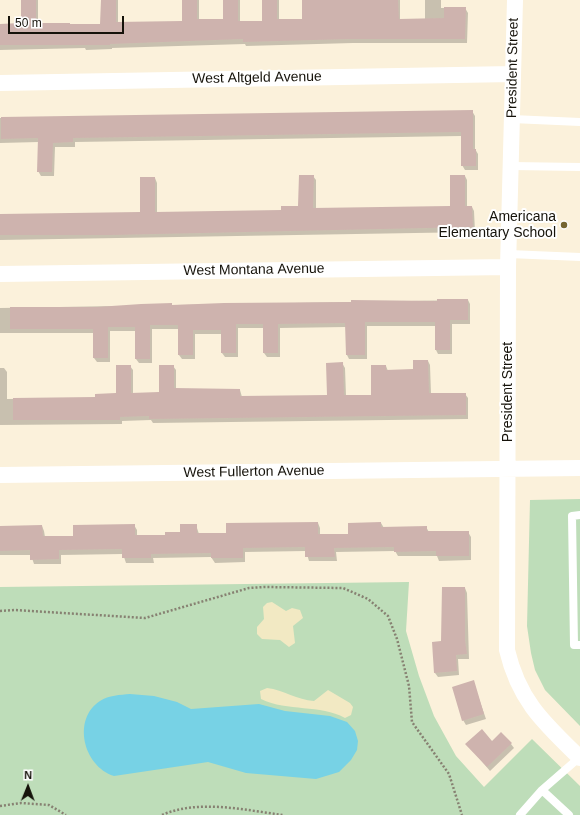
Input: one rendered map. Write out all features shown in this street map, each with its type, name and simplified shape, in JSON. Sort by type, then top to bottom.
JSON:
[{"type":"street","name":"President Street","points":[[515,0],[509,261],[506,633],[511,665],[519,685],[535,713],[580,758]]},
{"type":"street","name":"West Altgeld Avenue","points":[[0,83],[513,74]]},
{"type":"street","name":"West Montana Avenue","points":[[0,274],[509,261]]},
{"type":"street","name":"West Fullerton Avenue","points":[[0,475],[580,468]]},
{"type":"lane","points":[[512,119],[580,122]]},
{"type":"lane","points":[[511,166],[580,167]]},
{"type":"lane","points":[[509,261],[580,257]]},
{"type":"lane","points":[[580,515],[572,516],[574,645],[580,645]]},
{"type":"lane","points":[[520,815],[542,790],[580,758]]},
{"type":"lane","points":[[542,790],[569,815]]},
{"type":"path","points":[[0,611],[14,610],[145,618],[249,588],[343,588],[349,590],[368,599],[388,616],[397,639],[409,686],[412,722],[449,774],[462,815]]},
{"type":"path","points":[[0,806],[21,803],[49,805],[66,815]]},
{"type":"path","points":[[162,815],[175,809],[197,806],[283,815]]},
{"type":"green space","points":[[580,499],[580,726],[545,690],[535,670],[527,626],[530,500]]},
{"type":"green space","points":[[409,582],[406,631],[419,676],[434,716],[456,756],[484,787],[532,739],[580,786],[580,815],[0,815],[0,587]]},
{"type":"sand","points":[[272,602],[286,611],[292,608],[300,610],[303,618],[293,626],[295,643],[289,647],[280,640],[262,639],[257,634],[257,627],[264,619],[263,607],[267,603]]},
{"type":"sand","points":[[267,688],[302,699],[314,701],[328,690],[350,703],[353,707],[351,715],[345,718],[325,711],[271,703],[261,699],[260,691]]},
{"type":"water","points":[[130,694],[154,696],[177,702],[191,709],[259,704],[285,711],[330,716],[347,722],[355,731],[358,741],[357,750],[351,760],[339,772],[316,779],[246,773],[208,762],[114,776],[103,771],[95,763],[89,753],[85,742],[84,730],[86,719],[91,709],[103,699]]},
{"type":"building","points":[[21,0],[36,0],[36,23],[100,24],[101,0],[116,0],[116,22],[182,21],[182,0],[197,0],[197,19],[223,19],[223,0],[238,0],[238,21],[262,21],[262,0],[277,0],[277,19],[302,19],[302,0],[398,0],[399,19],[444,18],[444,7],[466,7],[465,39],[350,39],[243,42],[243,39],[110,45],[0,45],[0,24],[21,23]]},
{"type":"building","points":[[473,110],[473,149],[476,149],[476,166],[461,166],[461,132],[73,138],[73,142],[53,143],[52,172],[37,172],[38,138],[1,139],[1,117]]},
{"type":"building","points":[[299,175],[314,175],[313,208],[450,206],[450,175],[465,175],[465,206],[472,206],[473,227],[111,235],[0,235],[0,214],[140,212],[140,177],[155,177],[155,212],[281,210],[281,206],[298,206]]},
{"type":"building","points":[[437,299],[468,299],[468,320],[450,320],[450,350],[435,350],[435,322],[365,322],[365,355],[346,355],[345,323],[278,324],[278,353],[263,353],[263,324],[236,324],[236,353],[221,353],[221,330],[193,330],[193,355],[178,355],[178,325],[150,325],[150,359],[135,359],[135,327],[108,327],[108,358],[93,358],[93,329],[10,329],[10,307],[97,307],[172,303],[172,305],[351,302],[351,300],[437,301]]},
{"type":"building","points":[[413,360],[428,360],[429,393],[466,393],[466,415],[149,419],[149,416],[120,417],[120,420],[13,420],[13,398],[95,397],[95,394],[116,393],[116,365],[131,365],[131,393],[159,392],[159,365],[174,365],[174,388],[240,389],[240,396],[327,395],[326,363],[343,362],[344,395],[371,395],[371,365],[386,365],[386,370],[413,369]]},
{"type":"building","points":[[318,522],[318,534],[348,534],[348,523],[381,522],[381,527],[427,526],[427,531],[469,531],[469,556],[436,556],[436,551],[394,552],[394,547],[334,548],[335,557],[305,557],[305,547],[243,548],[243,558],[211,558],[211,553],[151,554],[151,558],[122,558],[122,549],[59,550],[59,559],[30,560],[30,550],[0,551],[0,526],[42,525],[43,536],[73,536],[73,525],[135,524],[135,535],[165,535],[165,532],[180,532],[180,524],[197,524],[197,533],[226,533],[226,523]]},
{"type":"building","points":[[442,587],[465,587],[465,640],[467,654],[456,655],[457,671],[434,673],[432,642],[441,641]]},
{"type":"building","points":[[474,680],[484,714],[462,721],[452,687]]},
{"type":"building","points":[[482,729],[492,741],[501,732],[512,743],[487,767],[465,744]]},
{"type":"place","name":"Americana Elementary School","points":[[564,225]]}]
